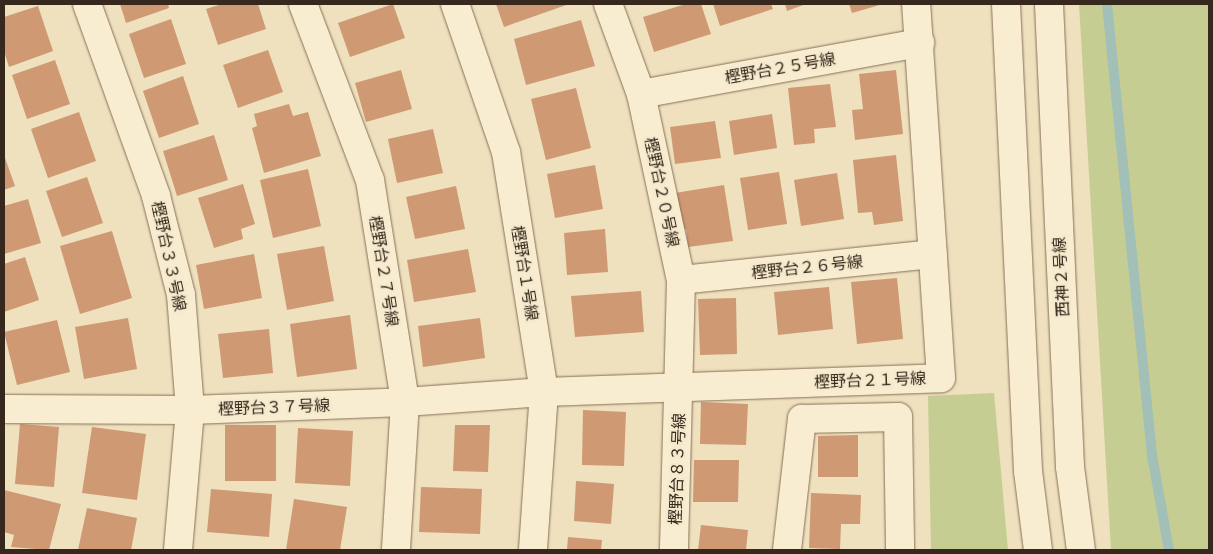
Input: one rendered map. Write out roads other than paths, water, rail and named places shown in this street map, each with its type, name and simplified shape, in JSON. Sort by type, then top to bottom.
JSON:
[{"type":"street","name":"樫野台３３号線","points":[[87,4],[158,205],[181,295],[190,410],[178,550]]},
{"type":"street","name":"樫野台２７号線","points":[[303,4],[370,180],[405,402],[396,550]]},
{"type":"street","name":"樫野台１号線","points":[[455,4],[506,152],[544,392],[533,550]]},
{"type":"street","name":"樫野台２０号線","points":[[608,4],[641,94],[681,280],[680,387]]},
{"type":"street","name":"樫野台２１号線","points":[[544,392],[942,378],[916,4]]},
{"type":"street","points":[[1006,4],[1028,471],[1038,550]]},
{"type":"street","name":"西神２号線","points":[[1049,4],[1070,467],[1081,550]]},
{"type":"street","name":"樫野台２５号線","points":[[641,94],[920,43]]},
{"type":"street","name":"樫野台２６号線","points":[[681,280],[933,254]]},
{"type":"street","name":"樫野台８３号線","points":[[674,550],[680,387]]},
{"type":"street","name":"樫野台３７号線","points":[[4,409],[190,410],[405,402],[544,392]]},
{"type":"street","points":[[787,550],[802,419],[898,417],[900,550]]},
{"type":"waterway","points":[[1107,4],[1153,461],[1169,550]]}]
